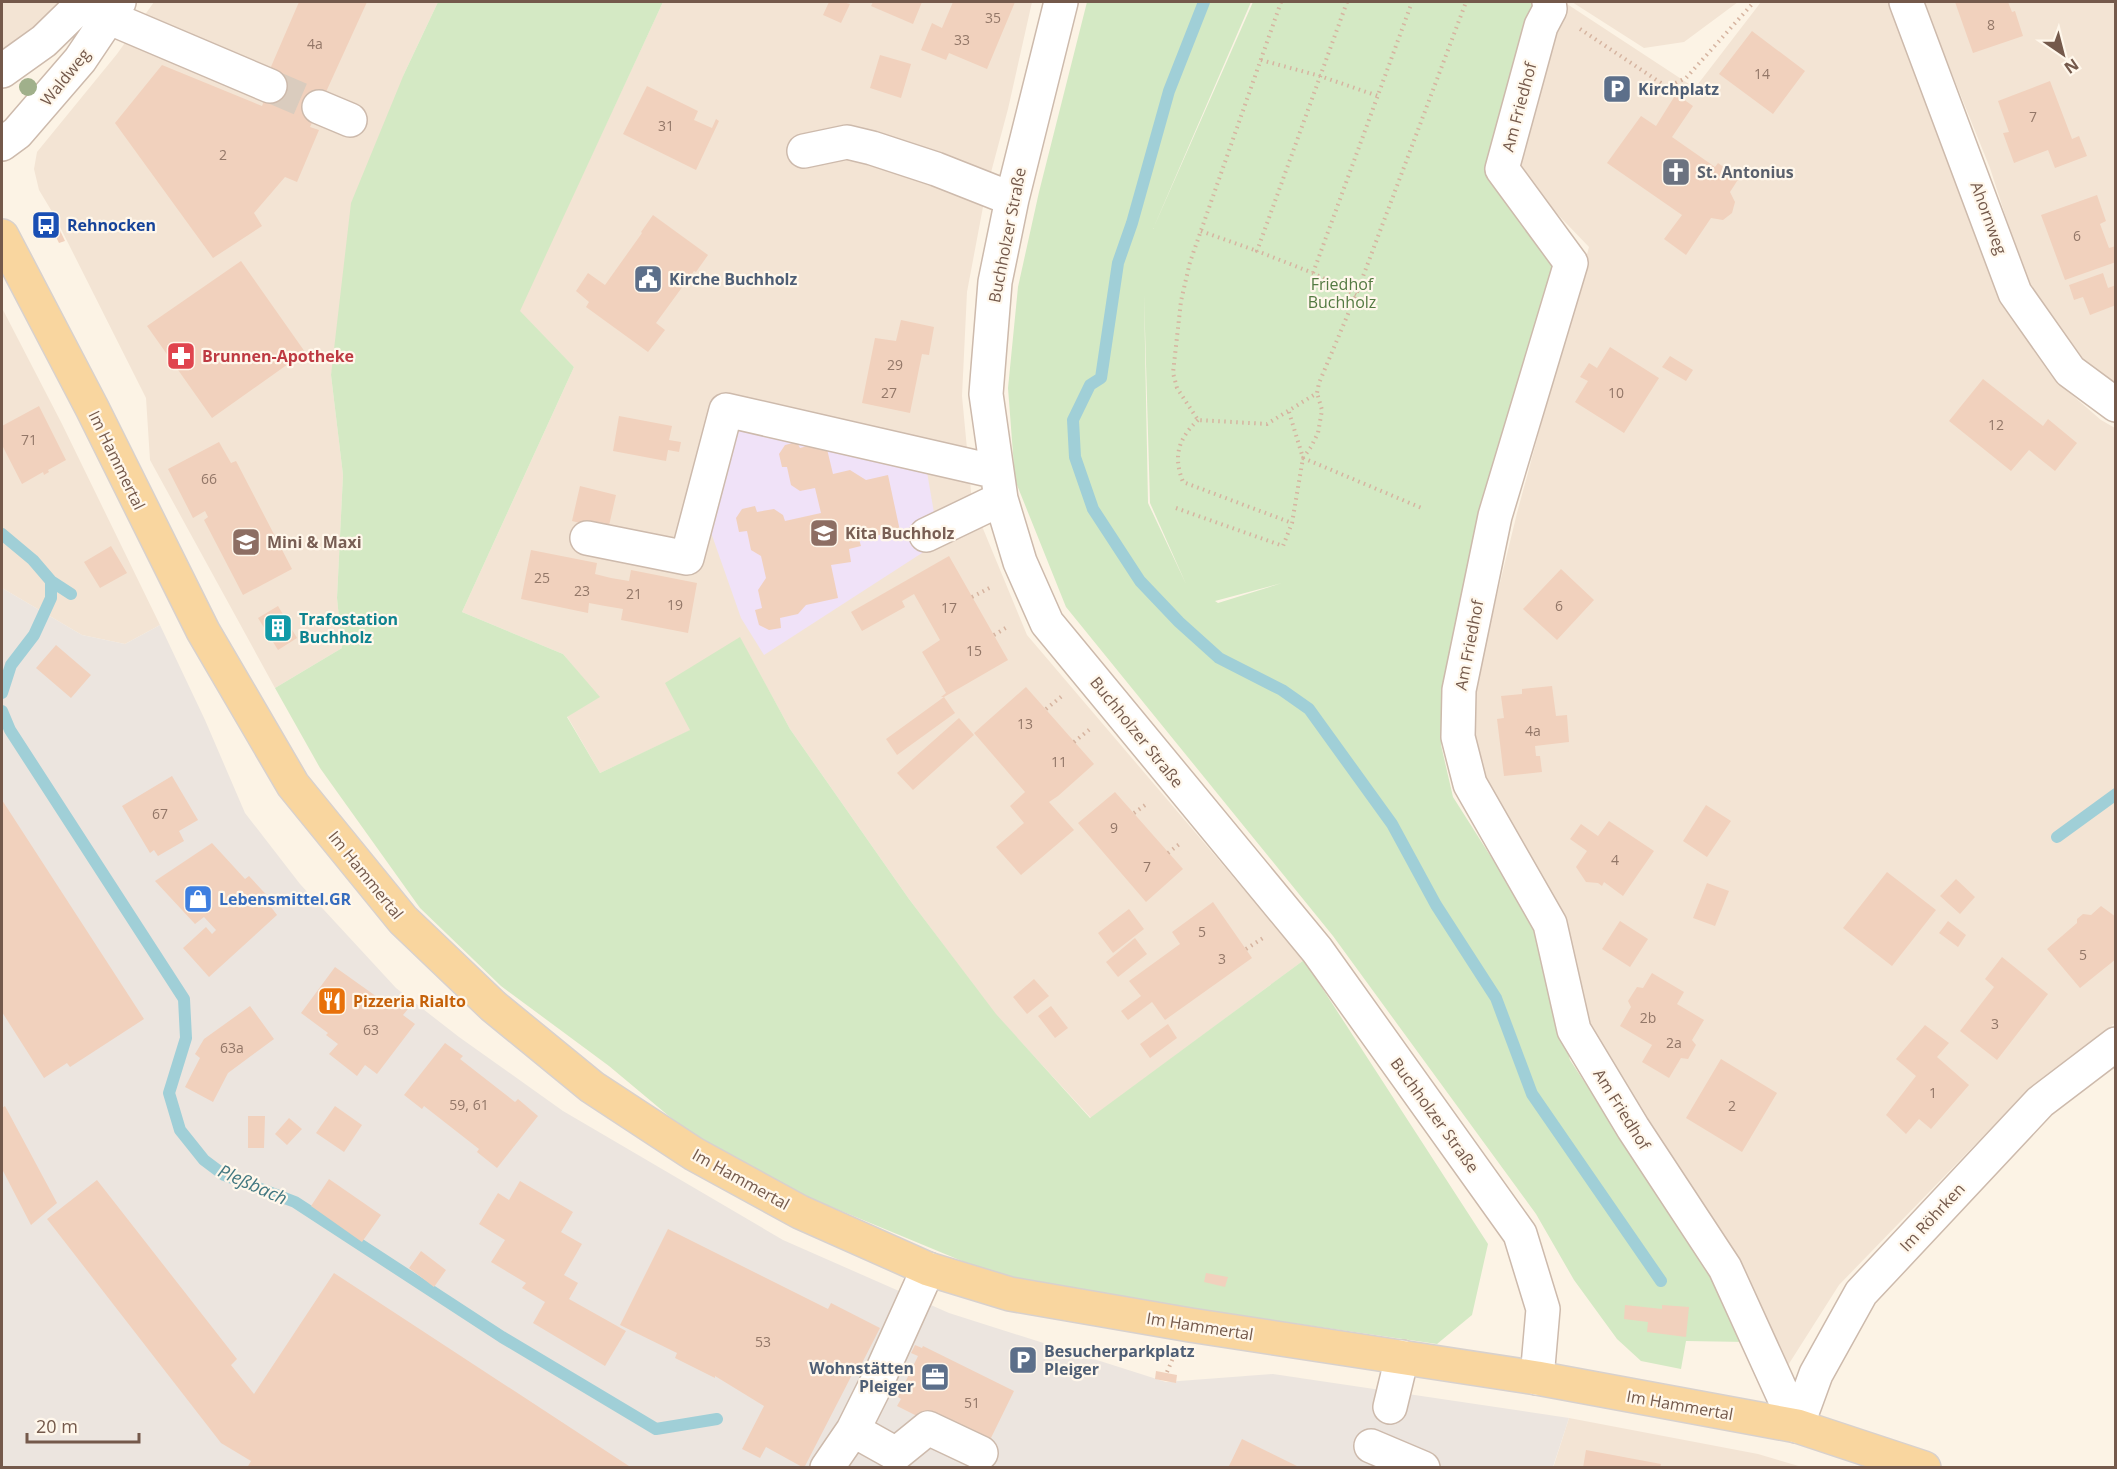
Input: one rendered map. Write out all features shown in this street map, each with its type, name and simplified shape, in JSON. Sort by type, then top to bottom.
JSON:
[{"type":"main road","name":"Im Hammertal","points":[[2,236],[92,408],[203,631],[293,785],[403,920],[493,1006],[592,1087],[694,1154],[800,1212],[928,1269],[1010,1294],[1190,1325],[1536,1378],[1797,1426],[1924,1467]]},
{"type":"street","name":"Buchholzer Straße","points":[[1061,2],[1012,200],[995,282],[986,394],[999,486],[1020,562],[1047,623],[1317,950],[1520,1234],[1543,1309],[1536,1378]]},
{"type":"street","name":"Ahornweg","points":[[1906,2],[2015,292],[2070,371],[2115,405]]},
{"type":"street","name":"Am Friedhof","points":[[1550,5],[1541,26],[1502,169],[1571,263],[1495,516],[1459,690],[1458,737],[1470,784],[1550,924],[1574,1030],[1633,1128],[1725,1268],[1797,1426]]},
{"type":"street","points":[[2,71],[44,41],[105,7],[270,86]]},
{"type":"street","name":"Waldweg","points":[[2,144],[17,133],[80,60],[105,7]]},
{"type":"street","points":[[319,107],[350,120]]},
{"type":"street","points":[[804,152],[847,142],[936,169],[1012,200]]},
{"type":"street","points":[[587,538],[687,558],[726,410],[999,486]]},
{"type":"street","points":[[926,535],[999,486]]},
{"type":"street","name":"Im Röhrken","points":[[1797,1426],[1816,1374],[1861,1293],[2040,1102],[2115,1044]]},
{"type":"street","points":[[827,1467],[853,1430],[928,1269]]},
{"type":"street","points":[[1390,1407],[1402,1358]]},
{"type":"street","points":[[853,1430],[896,1454],[928,1428],[981,1453]]},
{"type":"street","points":[[1371,1446],[1423,1467]]},
{"type":"path","points":[[1198,420],[1177,388],[1173,373],[1180,301],[1201,231],[1281,2]]},
{"type":"path","points":[[1257,251],[1347,2]]},
{"type":"path","points":[[1313,273],[1412,2]]},
{"type":"path","points":[[1176,508],[1283,546],[1292,523],[1303,458],[1318,433],[1322,410],[1317,393],[1319,383],[1356,295],[1466,2]]},
{"type":"path","points":[[1550,5],[1667,87],[1686,78],[1754,2]]},
{"type":"path","points":[[1261,60],[1320,76],[1378,96]]},
{"type":"path","points":[[1201,231],[1313,273],[1356,295]]},
{"type":"path","points":[[1198,420],[1268,424],[1317,393]]},
{"type":"path","points":[[1289,412],[1303,458]]},
{"type":"path","points":[[1198,420],[1183,437],[1179,448],[1176,466],[1183,482],[1292,523]]},
{"type":"path","points":[[1303,458],[1424,508]]},
{"type":"shaded area","points":[[2,2],[67,2],[20,41],[2,52]]},
{"type":"shaded area","points":[[154,2],[438,2],[404,74],[331,375],[343,475],[337,598],[342,648],[275,688],[150,460],[146,398],[54,215],[39,190],[34,169],[37,152],[117,54]]},
{"type":"shaded area","points":[[663,2],[1032,2],[1008,109],[986,191],[967,292],[962,396],[972,502],[1027,635],[1304,960],[1091,1118],[996,1015],[909,899],[790,729],[740,638],[691,730],[600,773],[567,716],[599,697],[563,654],[462,612],[574,367],[519,311]]},
{"type":"shaded area","points":[[1564,2],[1695,88],[1761,2],[1890,2],[1999,290],[2057,382],[2101,420],[2115,428],[2115,1023],[2028,1090],[1839,1285],[1785,1370],[1594,1051],[1485,783],[1468,714],[1517,513],[1589,247],[1510,165]]},
{"type":"shaded area","points":[[1572,2],[1738,2],[1684,42],[1644,48]]},
{"type":"shaded area","points":[[1923,2],[2115,2],[2115,382],[2084,364],[2029,289],[1990,168]]},
{"type":"shaded area","points":[[2,308],[62,424],[160,625],[125,644],[82,635],[2,588]]},
{"type":"shaded area","name":"Kita Buchholz","points":[[740,427],[926,466],[939,542],[764,655],[741,618],[708,524]]},
{"type":"shaded area","points":[[2,588],[82,635],[125,644],[160,625],[205,720],[245,813],[300,884],[396,988],[459,1037],[563,1111],[783,1240],[949,1313],[1166,1382],[1273,1374],[1569,1418],[1553,1467],[2,1467]]},
{"type":"shaded area","points":[[1569,1418],[1758,1454],[1802,1467],[1553,1468]]},
{"type":"green space","points":[[438,2],[663,2],[520,311],[574,367],[462,612],[563,654],[600,697],[567,717],[600,773],[690,730],[665,683],[740,637],[790,729],[909,899],[996,1014],[1090,1118],[1304,960],[1488,1244],[1472,1315],[1437,1344],[1015,1283],[810,1198],[700,1142],[609,1066],[501,986],[420,908],[320,768],[275,688],[342,648],[337,598],[343,475],[331,375],[351,203],[404,74]]},
{"type":"green space","name":"Friedhof Buchholz","points":[[1087,2],[1251,2],[1153,229],[1253,2],[1540,2],[1499,168],[1557,252],[1447,667],[1441,745],[1453,797],[1533,923],[1570,1060],[1693,1247],[1748,1342],[1686,1341],[1681,1369],[1641,1361],[1617,1339],[1574,1280],[1536,1214],[1333,936],[1066,607],[1015,480],[1008,388],[1018,287],[1039,192]],"holes":[[[1144,294],[1150,503],[1186,584],[1148,503]],[[1282,583],[1218,603],[1215,601]]]},
{"type":"building","points":[[299,2],[367,2],[310,127],[319,130],[297,182],[285,177],[254,213],[262,226],[213,258],[115,123],[162,65],[262,106],[276,72],[270,69]]},
{"type":"building","points":[[829,2],[850,4],[841,23],[823,15]]},
{"type":"building","points":[[873,2],[922,2],[913,24],[871,6]]},
{"type":"building","points":[[953,2],[1015,2],[987,69],[949,53],[946,60],[921,50],[932,23],[942,28]]},
{"type":"building","points":[[1955,2],[2008,2],[2012,12],[2015,11],[2023,36],[1973,53]]},
{"type":"building","points":[[1752,31],[1805,71],[1773,114],[1719,74]]},
{"type":"building","points":[[880,55],[911,64],[901,98],[870,88]]},
{"type":"building","points":[[2050,81],[2072,139],[2079,136],[2087,156],[2055,168],[2048,150],[2014,163],[2003,133],[2009,132],[1998,101]]},
{"type":"building","points":[[647,86],[698,111],[694,120],[712,128],[716,119],[719,121],[696,170],[623,134]]},
{"type":"building","name":"St. Antonius","points":[[1676,94],[1693,106],[1672,137],[1715,167],[1718,163],[1739,178],[1730,192],[1735,202],[1732,213],[1723,220],[1711,218],[1686,255],[1664,239],[1682,215],[1607,163],[1641,116],[1656,126]]},
{"type":"building","points":[[2097,195],[2106,221],[2100,224],[2109,248],[2116,246],[2116,262],[2065,280],[2041,215]]},
{"type":"building","name":"Kirche Buchholz","points":[[653,215],[708,255],[656,323],[665,330],[648,352],[586,307],[589,302],[576,291],[588,273],[605,285]]},
{"type":"building","points":[[55,220],[65,241],[59,243],[49,223]]},
{"type":"building","points":[[241,261],[305,352],[212,418],[147,326]]},
{"type":"building","points":[[2103,273],[2108,288],[2116,285],[2116,305],[2090,315],[2083,297],[2074,300],[2069,285]]},
{"type":"building","points":[[901,320],[934,327],[929,355],[922,354],[910,413],[862,403],[875,338],[896,341]]},
{"type":"building","points":[[1610,347],[1659,378],[1624,433],[1575,402],[1588,381],[1580,377],[1589,363],[1597,368]]},
{"type":"building","points":[[1670,356],[1693,370],[1686,381],[1662,367]]},
{"type":"building","points":[[1983,379],[2043,426],[2048,419],[2077,443],[2055,471],[2029,450],[2011,471],[1949,421]]},
{"type":"building","points":[[39,406],[66,460],[48,470],[49,472],[44,475],[43,472],[22,484],[2,445],[2,426]]},
{"type":"building","points":[[619,416],[672,426],[669,440],[681,442],[679,452],[668,450],[666,461],[613,451]]},
{"type":"building","points":[[219,442],[231,463],[236,461],[292,569],[243,595],[204,520],[208,517],[205,511],[193,518],[168,469]]},
{"type":"building","points":[[797,442],[800,448],[818,443],[827,449],[833,474],[850,470],[866,480],[888,475],[900,531],[859,539],[861,546],[849,549],[851,562],[831,565],[838,598],[806,605],[798,614],[780,618],[781,628],[769,630],[759,625],[755,610],[762,608],[758,590],[766,578],[761,556],[751,550],[747,531],[739,532],[736,518],[742,509],[755,506],[757,512],[774,509],[783,515],[785,521],[821,513],[815,488],[800,491],[791,485],[787,467],[782,467],[779,454],[785,445]]},
{"type":"building","points":[[580,486],[616,495],[608,530],[572,521]]},
{"type":"building","points":[[111,546],[127,573],[100,588],[84,562]]},
{"type":"building","points":[[531,550],[597,563],[595,574],[611,578],[629,581],[631,570],[697,583],[688,633],[621,620],[623,609],[589,603],[588,613],[521,599]]},
{"type":"building","points":[[949,556],[1008,660],[941,697],[946,693],[922,652],[940,640],[914,594],[902,601],[905,607],[862,631],[851,612]]},
{"type":"building","points":[[1561,569],[1594,600],[1557,640],[1523,609]]},
{"type":"building","name":"Trafostation Buchholz","points":[[278,606],[297,638],[278,650],[258,618]]},
{"type":"building","points":[[56,645],[91,675],[71,698],[36,668]]},
{"type":"building","points":[[1552,686],[1556,716],[1567,715],[1569,742],[1535,746],[1536,756],[1540,756],[1542,772],[1504,776],[1497,719],[1504,718],[1501,696],[1522,694],[1522,689]]},
{"type":"building","points":[[1026,687],[1094,764],[1049,802],[1074,830],[1021,875],[996,847],[1024,823],[1010,806],[1025,792],[974,733]]},
{"type":"building","points":[[944,697],[955,713],[897,755],[886,739]]},
{"type":"building","points":[[959,718],[974,735],[913,790],[897,773]]},
{"type":"building","points":[[172,776],[198,820],[179,831],[184,841],[158,856],[154,850],[150,853],[122,806]]},
{"type":"building","points":[[1115,792],[1183,869],[1146,902],[1078,823]]},
{"type":"building","points":[[2,800],[144,1019],[70,1067],[67,1063],[44,1078],[2,1012]]},
{"type":"building","points":[[1706,805],[1731,821],[1707,857],[1683,841]]},
{"type":"building","points":[[1609,821],[1654,851],[1623,896],[1604,882],[1602,886],[1598,883],[1586,882],[1576,867],[1587,851],[1570,839],[1581,824],[1598,836]]},
{"type":"building","points":[[212,843],[245,879],[249,876],[275,904],[271,907],[277,915],[209,977],[183,948],[206,927],[212,934],[216,930],[204,917],[195,924],[155,881]]},
{"type":"building","points":[[1887,872],[1936,910],[1892,966],[1843,928]]},
{"type":"building","points":[[1956,879],[1975,897],[1960,914],[1940,896]]},
{"type":"building","points":[[1707,883],[1729,891],[1715,926],[1693,918]]},
{"type":"building","points":[[1213,902],[1252,958],[1165,1020],[1152,1002],[1128,1020],[1121,1011],[1141,996],[1129,981],[1180,944],[1172,932]]},
{"type":"building","points":[[2101,906],[2116,917],[2116,959],[2080,988],[2047,949],[2077,923],[2077,919],[2083,914],[2091,915]]},
{"type":"building","points":[[1129,909],[1144,929],[1113,953],[1098,933]]},
{"type":"building","points":[[1620,921],[1648,939],[1630,967],[1602,949]]},
{"type":"building","points":[[1948,921],[1966,935],[1958,947],[1939,933]]},
{"type":"building","points":[[1135,938],[1147,954],[1118,977],[1106,962]]},
{"type":"building","points":[[2002,957],[2048,994],[1997,1060],[1960,1031],[1994,987],[1985,979]]},
{"type":"building","points":[[335,967],[387,1004],[390,1005],[394,998],[408,1009],[403,1015],[415,1024],[377,1074],[365,1065],[357,1076],[329,1054],[338,1044],[326,1035],[328,1033],[301,1013]]},
{"type":"building","points":[[1652,973],[1684,992],[1677,1004],[1704,1020],[1692,1040],[1696,1045],[1688,1059],[1681,1058],[1669,1078],[1642,1062],[1652,1045],[1620,1026],[1631,1007],[1628,1001],[1637,987],[1643,988]]},
{"type":"building","points":[[1034,979],[1049,996],[1027,1014],[1013,997]]},
{"type":"building","points":[[250,1006],[274,1039],[228,1073],[213,1102],[185,1087],[200,1058],[195,1054],[204,1039]]},
{"type":"building","points":[[1051,1006],[1068,1028],[1055,1038],[1038,1016]]},
{"type":"building","points":[[1168,1024],[1177,1038],[1150,1058],[1140,1044]]},
{"type":"building","points":[[1925,1025],[1949,1043],[1937,1057],[1969,1085],[1931,1129],[1919,1119],[1906,1134],[1886,1115],[1916,1076],[1896,1059]]},
{"type":"building","points":[[445,1043],[463,1056],[460,1059],[515,1102],[518,1099],[538,1116],[497,1168],[477,1152],[479,1149],[424,1106],[422,1109],[404,1095]]},
{"type":"building","points":[[1721,1059],[1777,1093],[1742,1152],[1686,1118]]},
{"type":"building","points":[[5,1106],[57,1203],[31,1225],[2,1169],[2,1108]]},
{"type":"building","points":[[335,1106],[362,1125],[344,1152],[316,1133]]},
{"type":"building","points":[[248,1116],[265,1116],[264,1148],[248,1148]]},
{"type":"building","points":[[289,1118],[302,1129],[287,1145],[275,1134]]},
{"type":"building","points":[[329,1179],[381,1215],[362,1242],[311,1206]]},
{"type":"building","points":[[97,1180],[237,1359],[231,1365],[254,1394],[334,1273],[632,1468],[247,1468],[251,1461],[221,1443],[47,1219]]},
{"type":"building","points":[[520,1181],[573,1212],[561,1232],[582,1244],[564,1275],[578,1283],[569,1299],[626,1331],[605,1366],[533,1323],[545,1302],[522,1288],[526,1283],[491,1262],[505,1240],[479,1224],[498,1193],[509,1200]]},
{"type":"building","points":[[668,1229],[828,1309],[831,1303],[880,1328],[858,1371],[855,1369],[804,1468],[766,1447],[760,1458],[742,1449],[764,1406],[715,1376],[715,1378],[675,1358],[677,1353],[620,1325]]},
{"type":"building","points":[[421,1251],[446,1270],[434,1287],[409,1268]]},
{"type":"building","points":[[1206,1273],[1228,1277],[1225,1287],[1204,1282]]},
{"type":"building","points":[[1625,1305],[1662,1309],[1662,1305],[1689,1307],[1686,1337],[1647,1332],[1648,1322],[1624,1319]]},
{"type":"building","points":[[915,1345],[922,1348],[923,1346],[1014,1391],[989,1442],[925,1411],[921,1418],[897,1406],[901,1399],[898,1397],[918,1356],[911,1353]]},
{"type":"building","points":[[1156,1371],[1177,1375],[1176,1383],[1155,1379]]},
{"type":"building","points":[[1242,1439],[1301,1468],[1228,1468]]},
{"type":"building","points":[[1586,1450],[1661,1464],[1660,1468],[1583,1468]]},
{"type":"waterway","points":[[1204,2],[1169,91],[1132,223],[1118,263],[1101,378],[1090,385],[1073,420],[1075,457],[1093,509],[1140,581],[1179,622],[1219,658],[1282,690],[1309,709],[1392,824],[1436,905],[1496,998],[1532,1094],[1661,1281]]},
{"type":"waterway","name":"Pleßbach","points":[[2,534],[33,560],[51,581],[51,598],[34,635],[11,665],[2,693]]},
{"type":"waterway","points":[[51,581],[71,594]]},
{"type":"waterway","name":"Pleßbach","points":[[2,711],[10,730],[184,999],[186,1038],[169,1093],[180,1130],[204,1160],[224,1175],[295,1202],[502,1337],[656,1429],[717,1419]]},
{"type":"waterway","points":[[2057,837],[2116,794]]},
{"type":"tunnel","points":[[270,86],[319,107]]},
{"type":"place","name":"Kirchplatz","points":[[1617,89]]},
{"type":"place","name":"St. Antonius","points":[[1676,172]]},
{"type":"place","name":"Rehnocken","points":[[46,225]]},
{"type":"place","name":"Kirche Buchholz","points":[[648,279]]},
{"type":"place","name":"Brunnen-Apotheke","points":[[181,356]]},
{"type":"place","name":"Kita Buchholz","points":[[824,533]]},
{"type":"place","name":"Mini & Maxi","points":[[246,542]]},
{"type":"place","name":"Trafostation Buchholz","points":[[278,628]]},
{"type":"place","name":"Lebensmittel.GR","points":[[198,899]]},
{"type":"place","name":"Pizzeria Rialto","points":[[332,1001]]},
{"type":"place","name":"Besucherparkplatz Pleiger","points":[[1023,1360]]},
{"type":"place","name":"Wohnstätten Pleiger","points":[[935,1377]]}]
